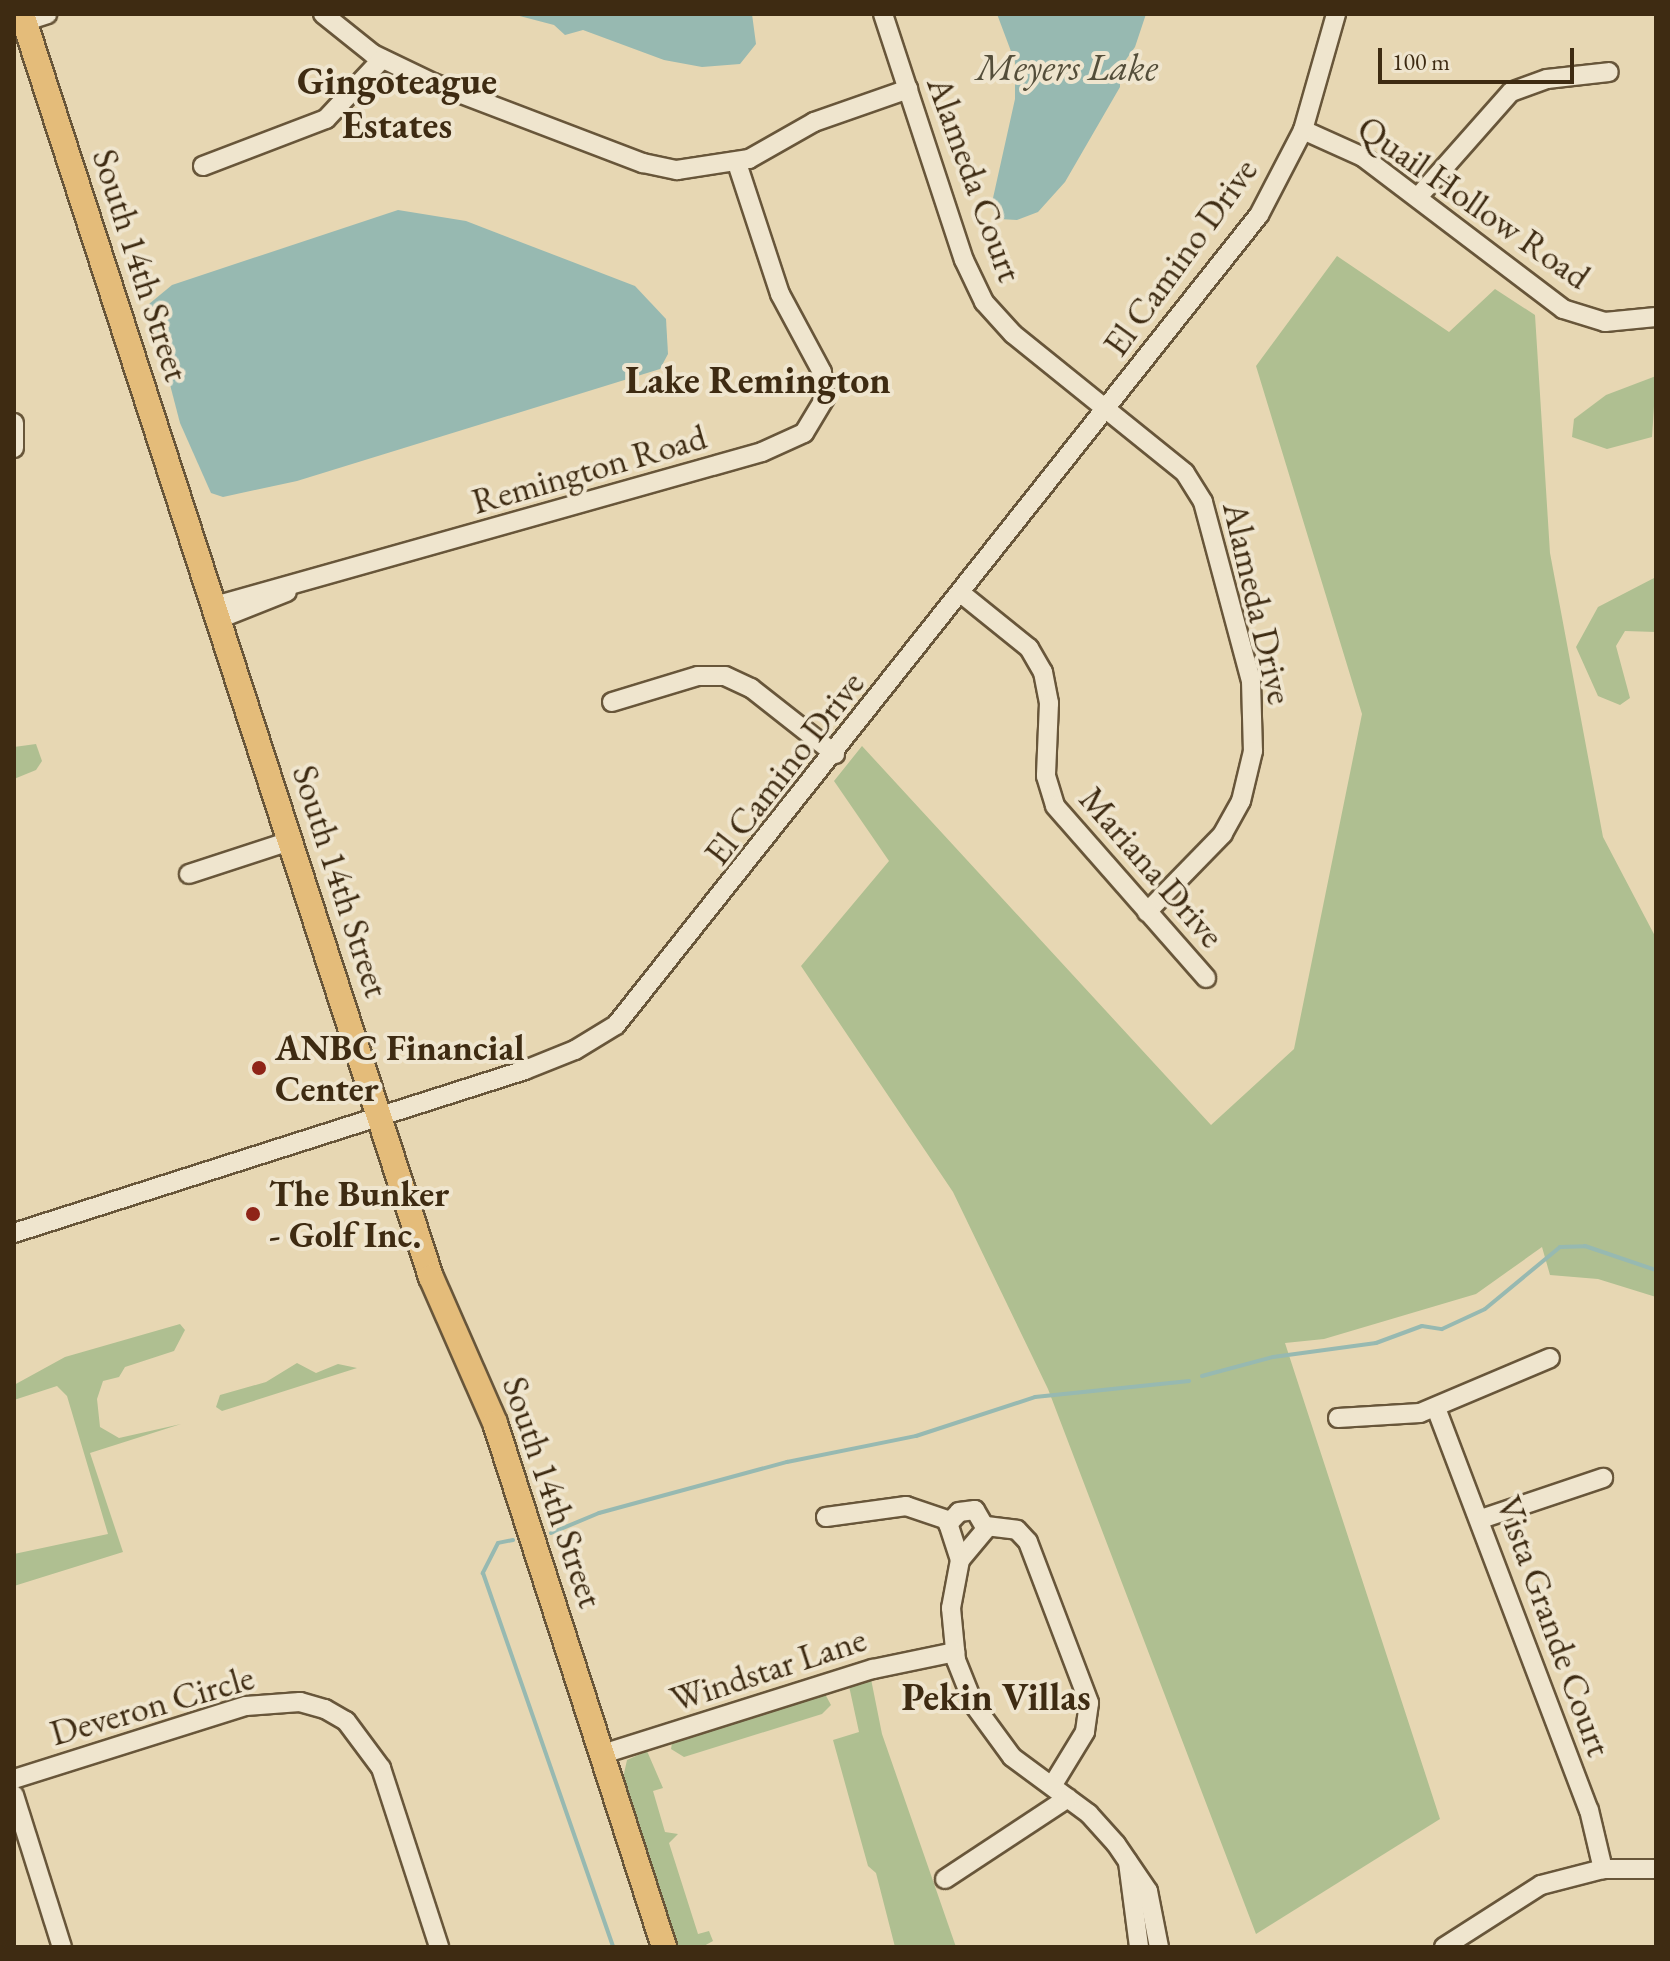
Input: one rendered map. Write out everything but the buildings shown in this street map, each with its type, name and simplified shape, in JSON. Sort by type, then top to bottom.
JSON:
[{"type":"main road","name":"South 14th Street","points":[[27,19],[431,1277],[495,1423],[664,1947]]},
{"type":"street","points":[[323,14],[382,59],[643,163],[677,170],[737,163],[814,122],[908,89]]},
{"type":"street","name":"Alameda Court","points":[[883,14],[964,260],[984,302],[1013,334],[1107,409]]},
{"type":"street","name":"El Camino Drive","points":[[14,1233],[557,1059],[604,1034],[643,998],[1259,215],[1303,130],[1336,14]]},
{"type":"street","points":[[203,166],[326,119],[382,59]]},
{"type":"street","points":[[1418,197],[1511,92],[1547,79],[1609,72]]},
{"type":"street","name":"Quail Hollow Road","points":[[1303,130],[1352,151],[1418,197],[1563,309],[1605,322],[1656,317]]},
{"type":"street","name":"Remington Road","points":[[217,613],[762,452],[804,433],[825,398],[822,372],[783,304],[737,163]]},
{"type":"street","name":"Alameda Drive","points":[[1107,409],[1185,473],[1199,492],[1254,697],[1253,751],[1230,824],[1208,855],[1147,912]]},
{"type":"street","points":[[14,423],[15,447]]},
{"type":"street","name":"Mariana Drive","points":[[962,594],[1035,655],[1048,692],[1050,796],[1206,978]]},
{"type":"street","points":[[612,702],[698,676],[725,676],[751,688],[835,754]]},
{"type":"street","points":[[189,874],[290,841]]},
{"type":"street","points":[[1338,1418],[1436,1408],[1550,1358]]},
{"type":"street","name":"Vista Grande Court","points":[[1436,1408],[1481,1519],[1589,1810],[1603,1869]]},
{"type":"street","points":[[1481,1519],[1603,1478]]},
{"type":"street","points":[[826,1517],[906,1506],[950,1521],[975,1510],[986,1526],[1017,1530],[1028,1542],[1089,1703],[1085,1732],[1052,1786]]},
{"type":"street","points":[[950,1521],[960,1560],[951,1608],[955,1652],[982,1720],[1012,1757],[1104,1828],[1148,1891],[1159,1947]]},
{"type":"street","points":[[960,1560],[986,1526]]},
{"type":"street","name":"Windstar Lane","points":[[603,1754],[873,1669],[955,1652]]},
{"type":"street","name":"Deveron Circle","points":[[14,1779],[246,1706],[300,1702],[325,1709],[346,1721],[381,1768],[439,1947]]},
{"type":"street","points":[[14,1795],[62,1947]]},
{"type":"street","points":[[945,1879],[1068,1798]]},
{"type":"street","points":[[1128,1862],[1139,1947]]},
{"type":"street","points":[[1444,1947],[1541,1885],[1603,1869],[1656,1869]]},
{"type":"green space","points":[[1337,256],[1449,332],[1495,289],[1535,315],[1550,553],[1603,837],[1656,938],[1656,1297],[1598,1279],[1550,1275],[1542,1247],[1476,1294],[1324,1339],[1285,1343],[1440,1819],[1256,1934],[1048,1389],[953,1192],[801,966],[889,861],[834,781],[862,746],[1211,1125],[1294,1049],[1362,714],[1256,366]]},
{"type":"green space","points":[[1656,376],[1652,437],[1607,449],[1572,437],[1574,419],[1606,395]]},
{"type":"green space","points":[[1656,577],[1656,632],[1625,631],[1616,646],[1630,698],[1620,705],[1598,696],[1576,647],[1598,607]]},
{"type":"green space","points":[[36,744],[42,761],[36,770],[14,779],[14,747]]},
{"type":"green space","points":[[180,1324],[185,1330],[174,1351],[125,1367],[119,1377],[103,1381],[97,1399],[100,1427],[119,1438],[181,1424],[90,1453],[123,1552],[14,1586],[14,1554],[108,1534],[67,1396],[57,1386],[14,1400],[14,1385],[65,1357]]},
{"type":"green space","points":[[297,1363],[316,1373],[338,1364],[357,1368],[222,1411],[216,1407],[220,1395],[266,1382]]},
{"type":"green space","points":[[871,1679],[882,1734],[956,1947],[895,1947],[876,1873],[868,1866],[833,1740],[859,1732],[849,1686]]},
{"type":"green space","points":[[825,1694],[831,1705],[822,1714],[684,1757],[671,1749],[672,1743]]},
{"type":"green space","points":[[647,1751],[663,1788],[653,1791],[665,1832],[678,1834],[669,1843],[698,1934],[709,1931],[713,1941],[702,1947],[677,1947],[623,1778],[627,1760]]},
{"type":"water","points":[[512,14],[752,14],[756,44],[740,64],[702,67],[664,60],[583,30],[565,35],[554,25]]},
{"type":"water","name":"Meyers Lake","points":[[997,14],[1146,14],[1135,47],[1120,68],[1120,87],[1065,182],[1038,212],[1017,220],[999,219],[991,207],[1015,99],[1015,62]]},
{"type":"water","points":[[398,210],[466,221],[635,286],[666,319],[668,354],[660,369],[297,481],[223,497],[211,493],[180,423],[149,304],[172,285]]},
{"type":"waterway","points":[[1202,1376],[1273,1357],[1376,1343],[1422,1326],[1442,1329],[1485,1309],[1560,1247],[1585,1246],[1656,1270]]},
{"type":"waterway","points":[[551,1533],[599,1513],[787,1462],[916,1436],[1035,1397],[1189,1381]]},
{"type":"waterway","points":[[513,1540],[498,1543],[483,1573],[613,1947]]},
{"type":"place","name":"ANBC Financial Center","points":[[259,1068]]},
{"type":"place","name":"The Bunker - Golf Inc.","points":[[253,1214]]},
{"type":"district","name":"Gingoteague Estates","points":[[397,103]]},
{"type":"district","name":"Lake Remington","points":[[758,380]]},
{"type":"district","name":"Pekin Villas","points":[[996,1697]]}]
